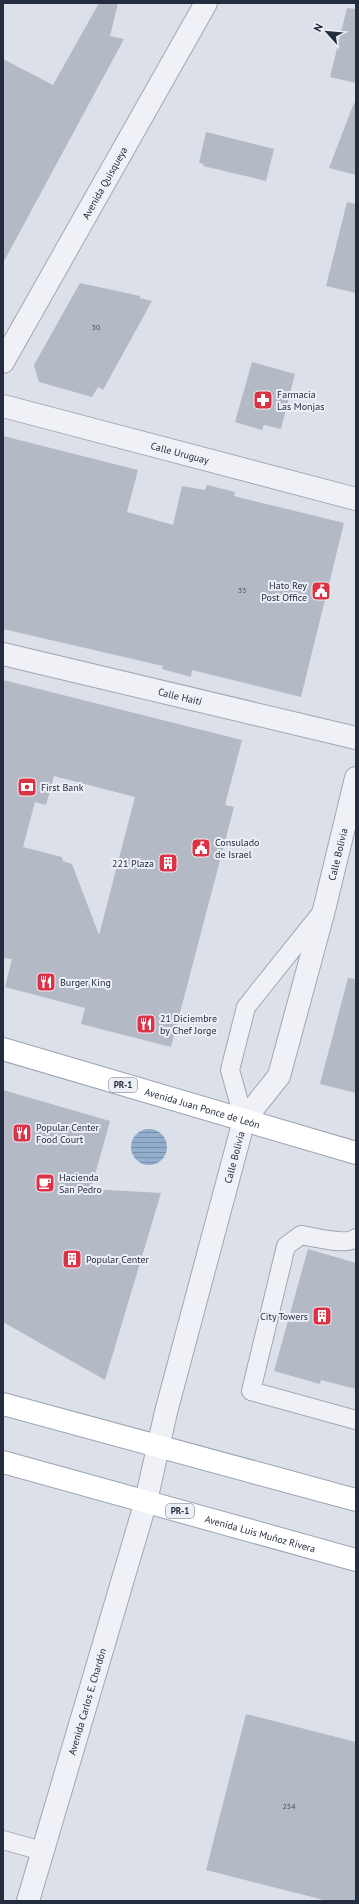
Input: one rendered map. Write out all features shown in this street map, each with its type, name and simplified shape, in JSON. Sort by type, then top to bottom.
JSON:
[{"type":"main road","name":"Avenida Juan Ponce de León","points":[[3,1049],[356,1153]]},
{"type":"main road","points":[[3,1404],[356,1500]]},
{"type":"main road","name":"Avenida Luis Muñoz Rivera","points":[[3,1462],[356,1560]]},
{"type":"street","name":"Avenida Quisqueya","points":[[3,362],[206,3]]},
{"type":"street","name":"Calle Uruguay","points":[[3,406],[356,499]]},
{"type":"street","name":"Calle Haití","points":[[3,654],[356,738]]},
{"type":"street","name":"Calle Bolivia","points":[[146,1501],[168,1405],[244,1120],[279,1076],[324,910],[356,778]]},
{"type":"street","name":"Avenida Carlos E. Chardón","points":[[28,1901],[146,1501]]},
{"type":"lane","points":[[244,1120],[230,1070],[246,1007],[324,910]]},
{"type":"lane","points":[[356,1238],[352,1241],[338,1241],[301,1235],[286,1246],[251,1392],[356,1420]]},
{"type":"lane","points":[[3,1840],[42,1851]]},
{"type":"water","points":[[153,1129],[162,1134],[166,1140],[166,1154],[162,1160],[153,1165],[145,1165],[136,1160],[132,1154],[131,1143],[136,1134],[142,1130]]},
{"type":"building","points":[[99,3],[118,3],[110,36],[124,39],[3,263],[3,59],[53,85]]},
{"type":"building","points":[[347,8],[356,9],[356,83],[330,77]]},
{"type":"building","points":[[354,103],[356,103],[356,175],[329,168]]},
{"type":"building","points":[[206,132],[274,149],[266,181],[203,166],[204,164],[199,163]]},
{"type":"building","points":[[347,202],[356,204],[356,293],[326,286]]},
{"type":"building","points":[[80,283],[140,296],[140,298],[152,301],[103,390],[98,387],[92,397],[39,382],[34,365]]},
{"type":"building","points":[[252,362],[295,374],[281,429],[264,425],[262,430],[235,422]]},
{"type":"building","points":[[3,436],[138,470],[127,512],[173,525],[182,486],[205,490],[207,485],[235,492],[234,496],[344,523],[301,697],[192,670],[191,677],[162,669],[163,666],[3,629]]},
{"type":"building","name":"221 Plaza","points":[[3,680],[242,740],[225,805],[234,807],[171,1047],[81,1024],[85,1008],[5,987],[12,959],[3,958]],"holes":[[[54,776],[135,797],[99,935],[72,864],[63,861],[62,857],[23,847],[35,802],[46,805]]]},
{"type":"building","points":[[348,978],[356,979],[356,1093],[320,1084]]},
{"type":"building","name":"Popular Center","points":[[3,1090],[110,1121],[91,1189],[161,1193],[105,1380],[3,1322]]},
{"type":"building","name":"City Towers","points":[[308,1249],[356,1263],[356,1389],[321,1380],[320,1384],[274,1371]]},
{"type":"building","points":[[246,1714],[356,1742],[356,1901],[328,1901],[206,1870]]},
{"type":"place","name":"Farmacia Las Monjas","points":[[263,400]]},
{"type":"place","name":"Hato Rey Post Office","points":[[321,591]]},
{"type":"place","name":"First Bank","points":[[27,787]]},
{"type":"place","name":"Consulado de Israel","points":[[201,848]]},
{"type":"place","name":"221 Plaza","points":[[168,863]]},
{"type":"place","name":"Burger King","points":[[46,982]]},
{"type":"place","name":"21 Diciembre by Chef Jorge","points":[[146,1024]]},
{"type":"place","name":"Popular Center Food Court","points":[[22,1133]]},
{"type":"place","name":"Hacienda San Pedro","points":[[45,1183]]},
{"type":"place","name":"Popular Center","points":[[72,1259]]},
{"type":"place","name":"City Towers","points":[[322,1316]]}]
